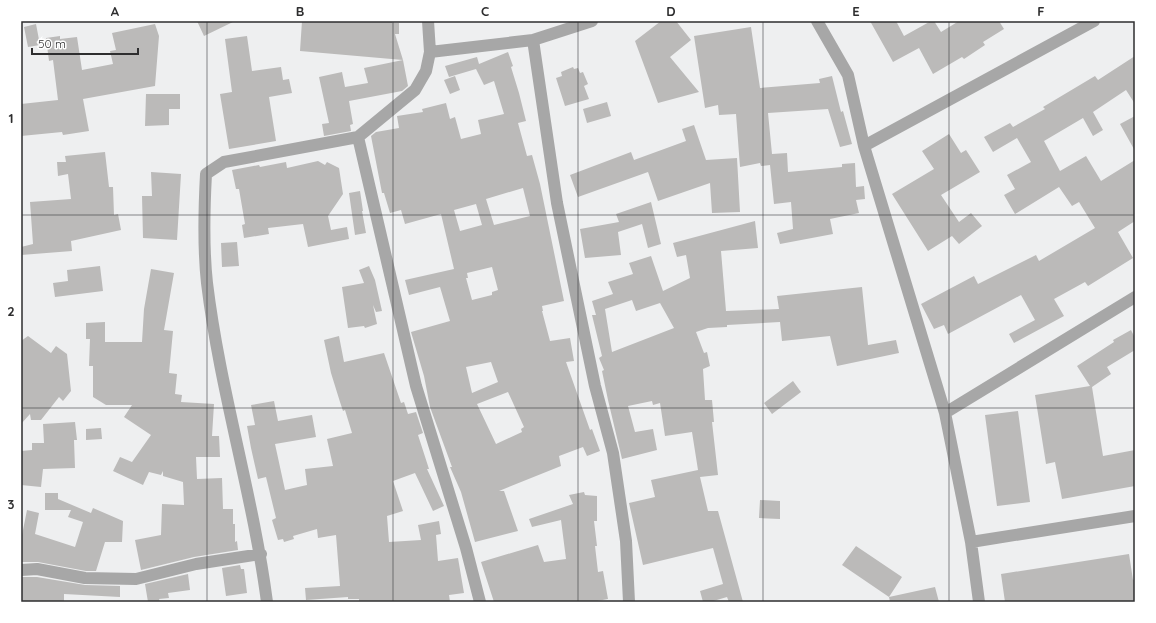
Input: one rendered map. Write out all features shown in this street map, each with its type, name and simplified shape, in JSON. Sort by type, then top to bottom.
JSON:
[{"type":"street","points":[[267,602],[261,554],[229,407],[207,283],[203,221],[206,174],[224,162],[358,138],[415,90],[426,71],[430,52],[428,21]]},
{"type":"street","points":[[430,52],[533,40],[592,21]]},
{"type":"street","points":[[817,21],[848,75],[864,146],[945,413],[971,542],[979,602]]},
{"type":"street","points":[[864,146],[1094,21]]},
{"type":"street","points":[[533,40],[557,203],[595,386],[613,453],[626,541],[629,602]]},
{"type":"street","points":[[358,138],[416,386],[466,548],[480,602]]},
{"type":"street","points":[[945,413],[1135,297]]},
{"type":"street","points":[[971,542],[1135,516]]},
{"type":"street","points":[[21,570],[37,569],[85,578],[136,579],[196,564],[261,554]]},
{"type":"building","points":[[197,21],[235,21],[204,36]]},
{"type":"building","points":[[302,21],[392,21],[392,23],[399,23],[399,34],[395,34],[403,60],[300,51]]},
{"type":"building","points":[[661,21],[676,21],[691,40],[670,57],[699,92],[658,103],[635,41]]},
{"type":"building","points":[[870,21],[896,21],[904,36],[931,21],[934,21],[941,32],[959,21],[999,21],[1004,29],[983,42],[985,45],[964,59],[962,57],[933,74],[919,48],[893,62]]},
{"type":"building","points":[[36,24],[40,45],[28,47],[24,27]]},
{"type":"building","points":[[155,24],[159,36],[155,86],[83,99],[89,131],[63,135],[62,132],[21,136],[21,104],[58,100],[53,60],[49,61],[46,38],[60,36],[60,39],[77,37],[82,70],[113,64],[110,51],[116,50],[112,33]]},
{"type":"building","points":[[751,27],[760,88],[820,83],[819,79],[832,76],[841,112],[843,111],[852,144],[840,147],[828,109],[768,113],[772,154],[787,153],[788,172],[842,167],[842,164],[855,163],[856,187],[864,186],[865,199],[856,200],[859,213],[830,219],[833,234],[780,244],[777,233],[793,229],[791,202],[774,204],[770,165],[761,166],[760,163],[740,167],[736,114],[719,115],[718,105],[705,108],[694,36]]},
{"type":"building","points":[[247,36],[252,71],[281,67],[283,80],[289,79],[292,93],[269,97],[276,141],[229,149],[220,94],[232,92],[225,39]]},
{"type":"building","points":[[508,52],[513,66],[511,67],[526,121],[518,123],[527,156],[532,155],[540,184],[564,301],[542,306],[542,311],[550,341],[570,338],[574,361],[566,362],[590,430],[592,429],[600,451],[587,456],[583,447],[559,456],[561,466],[499,491],[504,491],[518,531],[475,542],[461,492],[450,467],[452,467],[430,407],[424,376],[411,332],[450,321],[440,287],[409,295],[405,280],[454,269],[441,214],[405,224],[401,210],[390,213],[384,193],[382,193],[371,136],[376,132],[399,128],[397,116],[423,112],[422,109],[446,103],[450,119],[455,117],[461,139],[481,134],[478,120],[504,114],[494,81],[484,85],[476,69],[449,77],[445,66],[477,57],[479,64]],"holes":[[[523,188],[530,216],[494,225],[486,199]],[[476,204],[482,225],[460,231],[454,210]],[[492,267],[498,290],[492,292],[492,295],[472,300],[466,278],[468,278],[467,273]],[[491,362],[498,382],[472,393],[466,367]],[[508,392],[524,427],[521,429],[522,432],[496,444],[477,404]]]},
{"type":"building","points":[[1135,56],[1135,104],[1126,90],[1093,112],[1103,130],[1093,136],[1083,118],[1044,141],[1060,171],[1086,156],[1101,181],[1135,160],[1135,221],[1118,232],[1133,258],[1088,286],[1085,282],[1054,299],[1064,316],[1014,343],[1009,334],[1035,320],[1021,295],[948,334],[944,325],[934,329],[921,304],[974,276],[978,284],[1036,255],[1039,261],[1095,228],[1079,202],[1072,206],[1059,187],[1015,214],[1004,195],[1015,189],[1007,175],[1031,162],[1017,138],[993,152],[984,137],[1010,123],[1013,127],[1045,109],[1043,107],[1095,76],[1098,80]]},
{"type":"building","points":[[403,60],[408,86],[402,91],[349,101],[353,124],[350,125],[351,131],[324,136],[322,124],[329,123],[319,77],[342,72],[345,87],[368,83],[364,68]]},
{"type":"building","points":[[573,67],[574,69],[578,68],[580,73],[583,72],[588,84],[584,86],[589,99],[565,106],[556,78],[562,76],[561,72]]},
{"type":"building","points":[[455,76],[460,90],[450,94],[444,80]]},
{"type":"building","points":[[146,94],[180,94],[180,109],[169,109],[169,125],[145,126]]},
{"type":"building","points":[[607,102],[611,116],[587,123],[583,109]]},
{"type":"building","points":[[1135,116],[1135,151],[1120,124]]},
{"type":"building","points":[[694,125],[706,160],[737,158],[740,212],[712,213],[710,183],[658,201],[648,172],[578,197],[570,175],[631,152],[634,160],[686,141],[682,129]]},
{"type":"building","points":[[949,134],[961,153],[966,150],[980,172],[941,195],[959,222],[971,213],[982,226],[959,244],[952,236],[928,251],[892,194],[934,169],[922,151]]},
{"type":"building","points":[[105,152],[109,187],[113,187],[114,215],[118,214],[121,230],[71,241],[72,251],[21,255],[21,247],[33,244],[30,202],[71,199],[68,174],[58,176],[57,162],[66,162],[65,156]]},
{"type":"building","points":[[318,161],[325,165],[327,162],[339,168],[343,194],[328,216],[331,230],[347,227],[349,239],[308,247],[303,224],[268,228],[269,234],[244,238],[242,225],[245,224],[239,189],[236,189],[232,170],[286,162],[287,168]]},
{"type":"building","points":[[151,172],[181,174],[177,240],[143,238],[142,196],[152,196]]},
{"type":"building","points":[[360,191],[366,233],[355,235],[349,193]]},
{"type":"building","points":[[651,202],[661,244],[648,248],[642,224],[618,232],[621,255],[585,258],[580,229],[619,222],[616,214]]},
{"type":"building","points":[[755,221],[758,248],[721,251],[726,311],[779,309],[777,296],[862,287],[868,345],[896,340],[899,353],[837,366],[830,336],[782,341],[780,322],[727,325],[727,327],[708,328],[696,332],[704,353],[707,352],[710,366],[703,369],[705,400],[712,400],[714,422],[712,422],[718,475],[700,477],[708,511],[718,511],[743,602],[729,602],[727,597],[710,602],[703,602],[700,591],[723,584],[713,548],[643,565],[629,503],[655,497],[651,480],[698,470],[692,432],[665,436],[660,403],[653,405],[652,401],[628,406],[635,432],[653,429],[657,450],[622,459],[602,371],[604,370],[599,358],[602,356],[592,315],[596,315],[592,301],[613,294],[608,282],[633,274],[629,263],[651,256],[663,291],[690,278],[686,255],[677,257],[673,243]],"holes":[[[632,300],[636,311],[660,303],[674,328],[612,352],[605,309]]]},
{"type":"building","points":[[237,242],[239,266],[222,267],[221,243]]},
{"type":"building","points":[[100,266],[103,291],[55,297],[53,283],[68,281],[67,270]]},
{"type":"building","points":[[369,266],[375,280],[382,311],[376,312],[373,305],[377,324],[365,328],[364,326],[348,328],[342,287],[364,283],[359,270]]},
{"type":"building","points":[[151,269],[174,273],[164,330],[173,331],[169,373],[177,374],[175,394],[182,395],[181,402],[214,404],[212,436],[219,436],[220,457],[196,457],[197,479],[222,478],[223,509],[233,509],[235,542],[237,541],[238,550],[194,557],[141,570],[135,540],[161,535],[162,504],[184,505],[183,482],[163,476],[163,471],[161,475],[149,472],[143,485],[113,471],[120,457],[132,462],[151,435],[124,417],[132,405],[106,405],[93,397],[93,366],[89,366],[90,339],[86,339],[86,323],[105,322],[105,342],[142,342],[144,309]]},
{"type":"building","points":[[1131,330],[1135,338],[1135,350],[1107,367],[1111,374],[1092,387],[1103,456],[1135,450],[1135,486],[1062,499],[1055,462],[1046,464],[1035,395],[1090,386],[1077,366],[1114,342],[1113,340]]},
{"type":"building","points":[[28,336],[51,353],[56,346],[67,354],[71,391],[63,401],[59,397],[41,420],[31,420],[30,414],[21,424],[21,341]]},
{"type":"building","points":[[339,336],[344,362],[384,353],[401,403],[404,402],[408,414],[416,412],[423,433],[418,435],[429,469],[427,469],[444,506],[433,511],[415,473],[393,481],[403,511],[387,516],[389,542],[421,540],[418,525],[439,521],[441,534],[436,535],[438,561],[458,558],[464,593],[449,595],[450,602],[359,602],[359,599],[348,599],[348,597],[306,600],[305,588],[340,586],[336,535],[318,538],[317,529],[293,536],[294,539],[284,542],[283,539],[278,540],[272,520],[276,518],[266,477],[258,479],[251,448],[247,426],[255,425],[251,405],[274,401],[278,421],[312,415],[316,437],[275,444],[285,490],[307,485],[305,469],[333,466],[327,439],[352,433],[345,410],[343,411],[331,373],[324,340]]},
{"type":"building","points":[[793,381],[801,392],[772,414],[764,403]]},
{"type":"building","points":[[1018,411],[1030,502],[997,506],[985,415]]},
{"type":"building","points":[[75,422],[77,440],[74,440],[75,468],[43,469],[41,487],[21,485],[21,451],[32,450],[32,443],[44,443],[43,424]]},
{"type":"building","points":[[101,428],[102,439],[86,440],[86,429]]},
{"type":"building","points":[[584,492],[585,495],[597,496],[597,521],[594,521],[597,546],[595,546],[598,572],[603,571],[608,599],[592,602],[494,602],[481,562],[538,545],[544,562],[566,559],[561,520],[532,527],[529,519],[573,504],[569,495]]},
{"type":"building","points":[[45,493],[58,493],[58,499],[91,513],[93,508],[123,521],[122,542],[105,542],[96,571],[86,571],[38,562],[21,562],[21,540],[27,510],[39,513],[35,534],[75,547],[83,522],[68,517],[71,510],[45,510]]},
{"type":"building","points":[[760,500],[780,501],[780,519],[759,518]]},
{"type":"building","points":[[856,546],[902,577],[889,597],[842,565]]},
{"type":"building","points":[[1129,554],[1133,580],[1135,579],[1135,602],[1005,602],[1001,574]]},
{"type":"building","points":[[240,565],[241,569],[244,569],[247,593],[226,596],[222,568]]},
{"type":"building","points":[[188,574],[190,590],[168,593],[169,598],[159,599],[160,602],[148,602],[145,584]]},
{"type":"building","points":[[21,577],[37,577],[85,585],[120,586],[120,597],[64,594],[64,602],[21,602]]},
{"type":"building","points":[[935,587],[939,602],[890,602],[889,597]]}]
